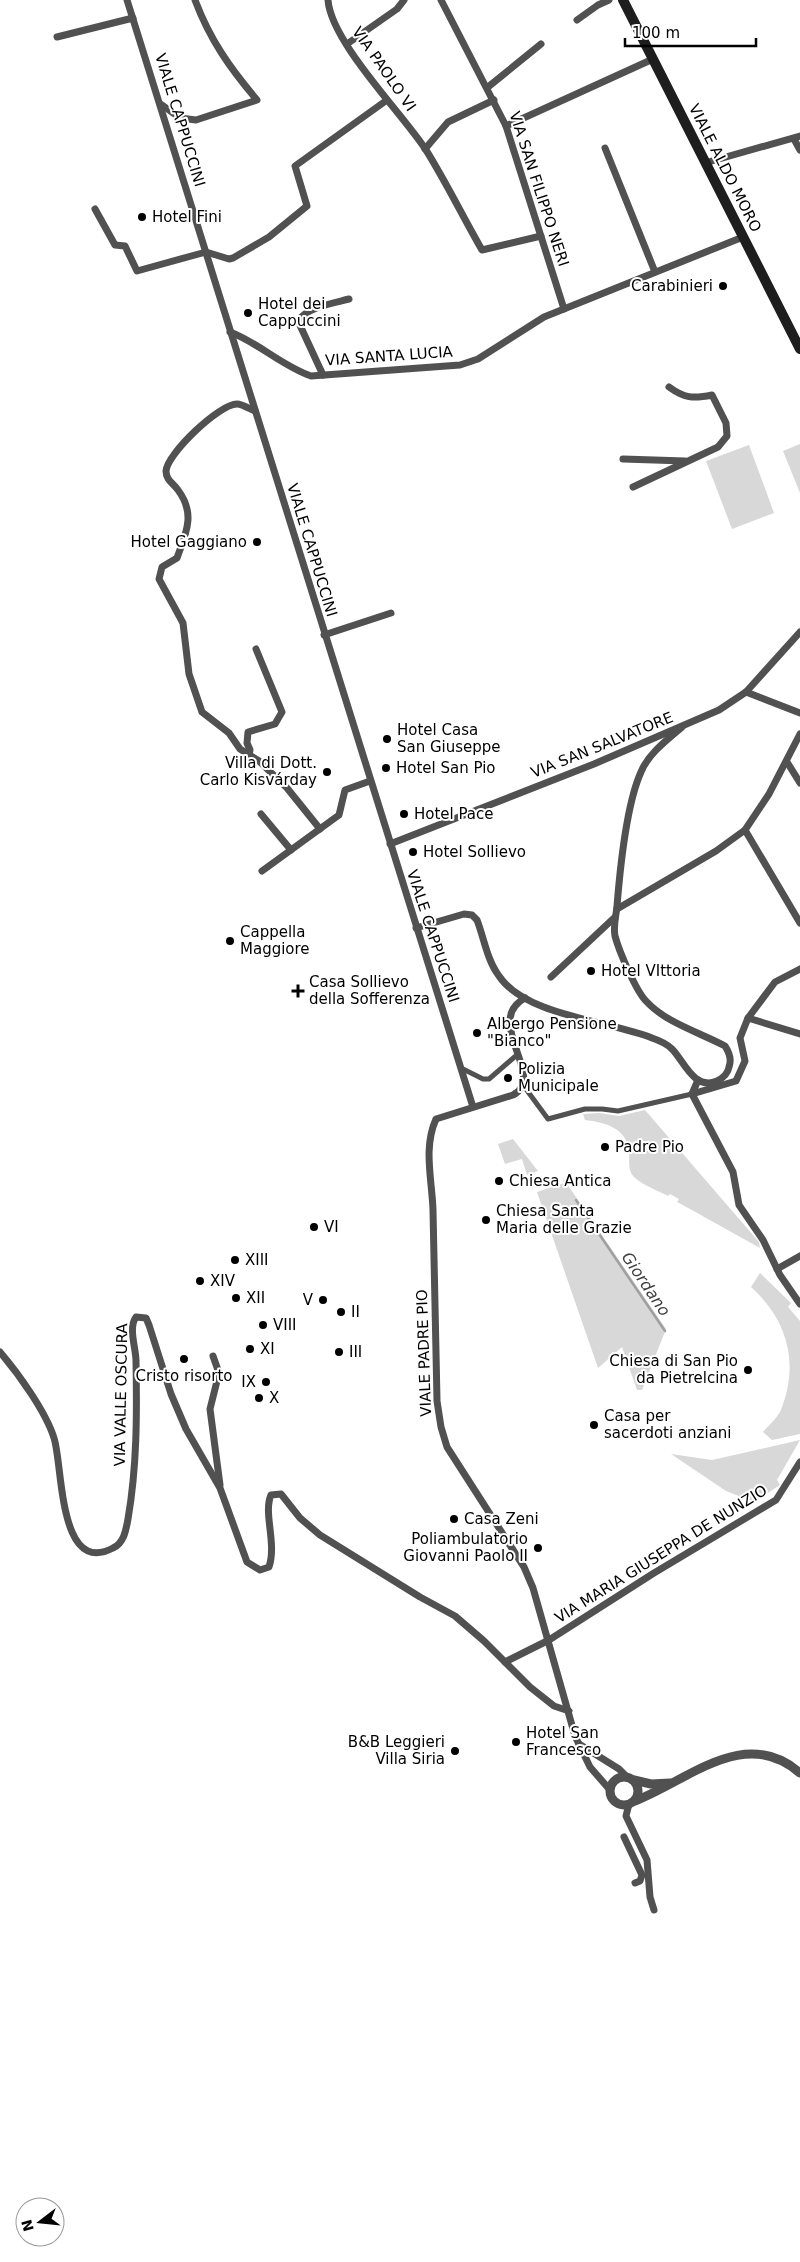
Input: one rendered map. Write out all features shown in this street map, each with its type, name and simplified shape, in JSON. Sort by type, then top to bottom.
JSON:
[{"type":"main road","name":"VIALE ALDO MORO","points":[[622,0],[800,349]]},
{"type":"street","name":"VIALE CAPPUCCINI","points":[[127,0],[162,104],[230,332],[473,1107]]},
{"type":"street","points":[[162,104],[180,118],[196,120],[258,100],[234,73],[206,29],[195,0]]},
{"type":"street","name":"VIA PAOLO VI","points":[[328,0],[329,10],[347,44],[425,149],[482,250],[541,236]]},
{"type":"street","points":[[347,44],[397,8],[404,0]]},
{"type":"street","name":"VIA SAN FILIPPO NERI","points":[[441,0],[488,87],[506,126],[564,309]]},
{"type":"street","points":[[576,20],[609,0]]},
{"type":"street","points":[[57,37],[133,18]]},
{"type":"street","points":[[488,87],[541,44]]},
{"type":"street","points":[[506,126],[653,59]]},
{"type":"street","points":[[95,209],[115,245],[125,246],[137,271],[206,252],[229,259],[233,258],[269,237],[307,206],[296,166],[387,100]]},
{"type":"street","points":[[425,149],[448,122],[494,100]]},
{"type":"street","points":[[705,163],[797,137],[800,150]]},
{"type":"street","points":[[605,148],[655,272]]},
{"type":"street","name":"VIA SANTA LUCIA","points":[[230,332],[250,340],[298,372],[311,376],[460,365],[478,359],[544,317],[743,237]]},
{"type":"street","points":[[323,375],[298,321],[301,316],[317,309],[349,299]]},
{"type":"street","points":[[633,488],[718,447],[727,436],[726,423],[712,395],[690,398],[682,396],[669,387]]},
{"type":"street","points":[[255,411],[237,404],[222,408],[174,456],[166,469],[167,478],[178,489],[189,507],[188,529],[177,558],[162,567],[159,579],[180,615],[189,674],[202,712],[229,733],[240,749],[259,761],[287,788],[320,829]]},
{"type":"street","points":[[623,459],[688,461]]},
{"type":"street","points":[[324,635],[391,613]]},
{"type":"street","name":"VIA SAN SALVATORE","points":[[390,844],[682,728],[719,710],[746,692],[800,632]]},
{"type":"street","points":[[249,755],[248,732],[275,724],[282,712],[256,649]]},
{"type":"street","points":[[746,692],[800,713]]},
{"type":"street","points":[[416,928],[464,914],[472,915],[476,920],[497,974],[508,987],[525,998],[569,1016],[651,1038],[671,1048],[685,1068],[698,1080],[712,1083],[724,1077],[730,1064],[728,1050],[725,1046],[697,1031],[664,1017],[645,1000],[621,955],[615,936],[616,913],[630,812],[641,771],[665,741],[682,728]]},
{"type":"street","points":[[551,977],[616,913],[716,851],[745,830],[787,762],[800,734]]},
{"type":"street","points":[[787,762],[800,783]]},
{"type":"street","points":[[262,871],[339,815],[345,790],[370,781]]},
{"type":"street","points":[[261,814],[291,850]]},
{"type":"street","points":[[745,830],[800,922]]},
{"type":"street","points":[[525,998],[515,1004],[509,1016],[523,1074],[523,1085],[548,1119],[591,1108],[618,1112],[736,1081],[745,1061],[740,1038],[748,1018],[775,982],[800,969]]},
{"type":"street","points":[[748,1018],[800,1034]]},
{"type":"street","points":[[461,1068],[483,1079],[489,1079],[518,1054]]},
{"type":"street","points":[[692,1094],[698,1080]]},
{"type":"street","points":[[473,1107],[513,1095],[523,1085]]},
{"type":"street","points":[[692,1094],[733,1172],[739,1205],[763,1240],[777,1269],[800,1304]]},
{"type":"street","name":"VIALE PADRE PIO","points":[[473,1107],[436,1119],[429,1140],[437,1401],[441,1427],[447,1447],[524,1568],[533,1588],[579,1744],[590,1767],[610,1790]]},
{"type":"street","points":[[777,1269],[800,1256]]},
{"type":"street","name":"VIA VALLE OSCURA","points":[[0,1352],[19,1377],[54,1437],[59,1459],[60,1485],[64,1506],[73,1535],[82,1548],[92,1552],[109,1551],[118,1546],[127,1527],[132,1495],[137,1416],[136,1354],[132,1326],[136,1317],[146,1318],[171,1394],[186,1429],[220,1488],[247,1562],[251,1566],[260,1570],[269,1567],[273,1550],[268,1503],[271,1495],[281,1494],[300,1518],[320,1534],[420,1597],[455,1616],[554,1706],[569,1711]]},
{"type":"street","points":[[213,1356],[219,1373],[210,1408],[219,1462],[220,1488]]},
{"type":"street","name":"VIA MARIA GIUSEPPA DE NUNZIO","points":[[505,1662],[549,1640],[654,1573],[776,1500],[799,1466]]},
{"type":"street","points":[[579,1744],[619,1769],[638,1790],[626,1816],[647,1860],[650,1897],[654,1910]]},
{"type":"street","points":[[672,1782],[651,1784],[630,1779],[616,1779],[610,1790],[616,1802],[632,1803],[660,1791],[672,1782],[727,1757],[742,1753],[754,1752],[778,1758],[800,1773]]},
{"type":"street","points":[[624,1837],[642,1875],[642,1878],[635,1883]]},
{"type":"shaded area","points":[[800,444],[800,493],[783,451]]},
{"type":"shaded area","points":[[749,445],[774,513],[732,529],[706,461]]},
{"type":"shaded area","points":[[645,1110],[759,1242],[760,1248],[677,1202],[679,1199],[670,1194],[668,1196],[637,1180],[630,1171],[629,1151],[624,1137],[607,1125],[585,1120],[583,1114],[599,1113],[619,1116]]},
{"type":"shaded area","points":[[513,1139],[538,1171],[527,1175],[522,1159],[505,1164],[498,1144]]},
{"type":"shaded area","points":[[563,1178],[666,1329],[642,1390],[637,1390],[622,1347],[598,1368],[537,1192],[564,1183]]},
{"type":"shaded area","points":[[760,1273],[791,1303],[788,1307],[800,1321],[800,1434],[772,1440],[763,1432],[780,1412],[789,1377],[789,1360],[787,1344],[782,1329],[764,1300],[751,1287]]},
{"type":"shaded area","points":[[800,1440],[777,1480],[780,1485],[754,1502],[726,1491],[671,1454],[712,1460]]},
{"type":"waterway","name":"Giordano","points":[[576,1200],[665,1331]]},
{"type":"place","name":"Hotel Fini","points":[[142,217]]},
{"type":"place","name":"Carabinieri","points":[[723,286]]},
{"type":"place","name":"Hotel dei Cappuccini","points":[[248,313]]},
{"type":"place","name":"Hotel Gaggiano","points":[[257,542]]},
{"type":"place","name":"Hotel Casa San Giuseppe","points":[[387,739]]},
{"type":"place","name":"Hotel San Pio","points":[[386,768]]},
{"type":"place","name":"Villa di Dott. Carlo Kisvárday","points":[[327,772]]},
{"type":"place","name":"Hotel Pace","points":[[404,814]]},
{"type":"place","name":"Hotel Sollievo","points":[[413,852]]},
{"type":"place","name":"Cappella Maggiore","points":[[230,941]]},
{"type":"place","name":"Hotel VIttoria","points":[[591,971]]},
{"type":"place","name":"Casa Sollievo della Sofferenza","points":[[298,991]]},
{"type":"place","name":"Albergo Pensione \"Bianco\"","points":[[477,1033]]},
{"type":"place","name":"Polizia Municipale","points":[[508,1078]]},
{"type":"place","name":"Padre Pio","points":[[605,1147]]},
{"type":"place","name":"Chiesa Antica","points":[[499,1181]]},
{"type":"place","name":"Chiesa Santa Maria delle Grazie","points":[[486,1220]]},
{"type":"place","name":"VI","points":[[314,1227]]},
{"type":"place","name":"XIII","points":[[235,1260]]},
{"type":"place","name":"XIV","points":[[200,1281]]},
{"type":"place","name":"XII","points":[[236,1298]]},
{"type":"place","name":"V","points":[[323,1300]]},
{"type":"place","name":"II","points":[[341,1312]]},
{"type":"place","name":"VIII","points":[[263,1325]]},
{"type":"place","name":"XI","points":[[250,1349]]},
{"type":"place","name":"III","points":[[339,1352]]},
{"type":"place","name":"Cristo risorto","points":[[184,1359]]},
{"type":"place","name":"Chiesa di San Pio da Pietrelcina","points":[[748,1370]]},
{"type":"place","name":"IX","points":[[266,1382]]},
{"type":"place","name":"X","points":[[259,1398]]},
{"type":"place","name":"Casa per sacerdoti anziani","points":[[594,1425]]},
{"type":"place","name":"Casa Zeni","points":[[454,1519]]},
{"type":"place","name":"Poliambulatorio Giovanni Paolo II","points":[[538,1548]]},
{"type":"place","name":"Hotel San Francesco","points":[[516,1742]]},
{"type":"place","name":"B&B Leggieri Villa Siria","points":[[455,1751]]}]
